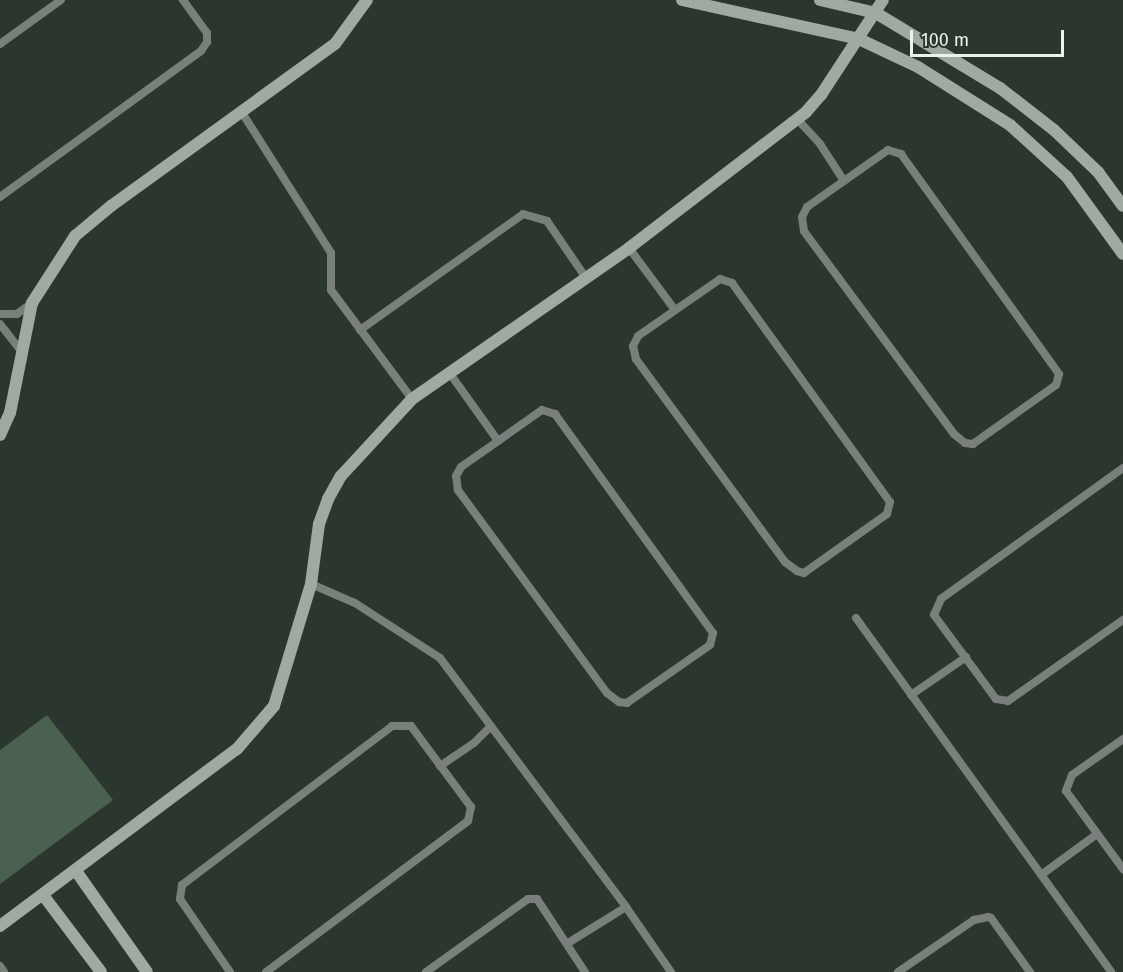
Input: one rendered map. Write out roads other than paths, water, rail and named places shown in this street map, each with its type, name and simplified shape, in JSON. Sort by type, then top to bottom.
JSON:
[{"type":"street","points":[[0,44],[61,0]]},
{"type":"street","points":[[0,197],[201,51],[207,42],[207,33],[183,0]]},
{"type":"street","points":[[0,314],[17,314],[32,303],[75,236],[111,206],[335,44],[367,0]]},
{"type":"street","points":[[682,0],[859,39],[918,67],[1010,125],[1067,177],[1123,254]]},
{"type":"street","points":[[820,0],[861,4],[1000,88],[1046,123],[1098,172],[1123,206]]},
{"type":"street","points":[[0,926],[237,748],[274,706],[311,584],[319,524],[341,476],[412,399],[451,375],[629,248],[797,119],[822,95],[845,56],[876,13],[882,0]]},
{"type":"street","points":[[859,39],[861,4]]},
{"type":"street","points":[[241,111],[331,253],[331,290],[412,399]]},
{"type":"street","points":[[797,119],[820,144],[844,181]]},
{"type":"street","points":[[888,150],[901,154],[1059,374],[1056,385],[973,444],[954,434],[804,231],[802,217],[807,207],[844,181],[888,150]]},
{"type":"street","points":[[360,330],[523,214],[547,221],[586,278]]},
{"type":"street","points":[[629,248],[675,310]]},
{"type":"street","points":[[720,279],[732,283],[890,502],[887,514],[804,573],[796,571],[785,562],[636,359],[633,346],[638,336],[675,310],[720,279]]},
{"type":"street","points":[[0,435],[10,413],[32,303]]},
{"type":"street","points":[[0,324],[22,352]]},
{"type":"street","points":[[451,375],[498,441]]},
{"type":"street","points":[[542,410],[555,414],[713,633],[710,645],[627,704],[619,702],[607,693],[458,490],[456,476],[461,467],[498,441],[542,410]]},
{"type":"street","points":[[1123,468],[941,599],[934,615],[996,699],[1008,701],[1123,620]]},
{"type":"street","points":[[311,584],[356,603],[440,658],[626,907],[671,972]]},
{"type":"street","points":[[856,618],[1111,972]]},
{"type":"street","points":[[911,695],[966,657]]},
{"type":"street","points":[[230,972],[180,900],[182,885],[392,726],[411,726],[471,807],[468,821],[266,972]]},
{"type":"street","points":[[440,766],[474,743],[491,726]]},
{"type":"street","points":[[1123,739],[1072,775],[1066,791],[1123,869]]},
{"type":"street","points":[[1041,875],[1097,834]]},
{"type":"street","points":[[76,871],[147,972]]},
{"type":"street","points":[[43,895],[101,972]]},
{"type":"street","points":[[426,972],[528,898],[537,899],[585,972]]},
{"type":"street","points":[[568,943],[626,907]]},
{"type":"street","points":[[898,972],[974,920],[988,917],[992,918],[1030,972]]},
{"type":"street","points":[[0,966],[4,972]]}]
